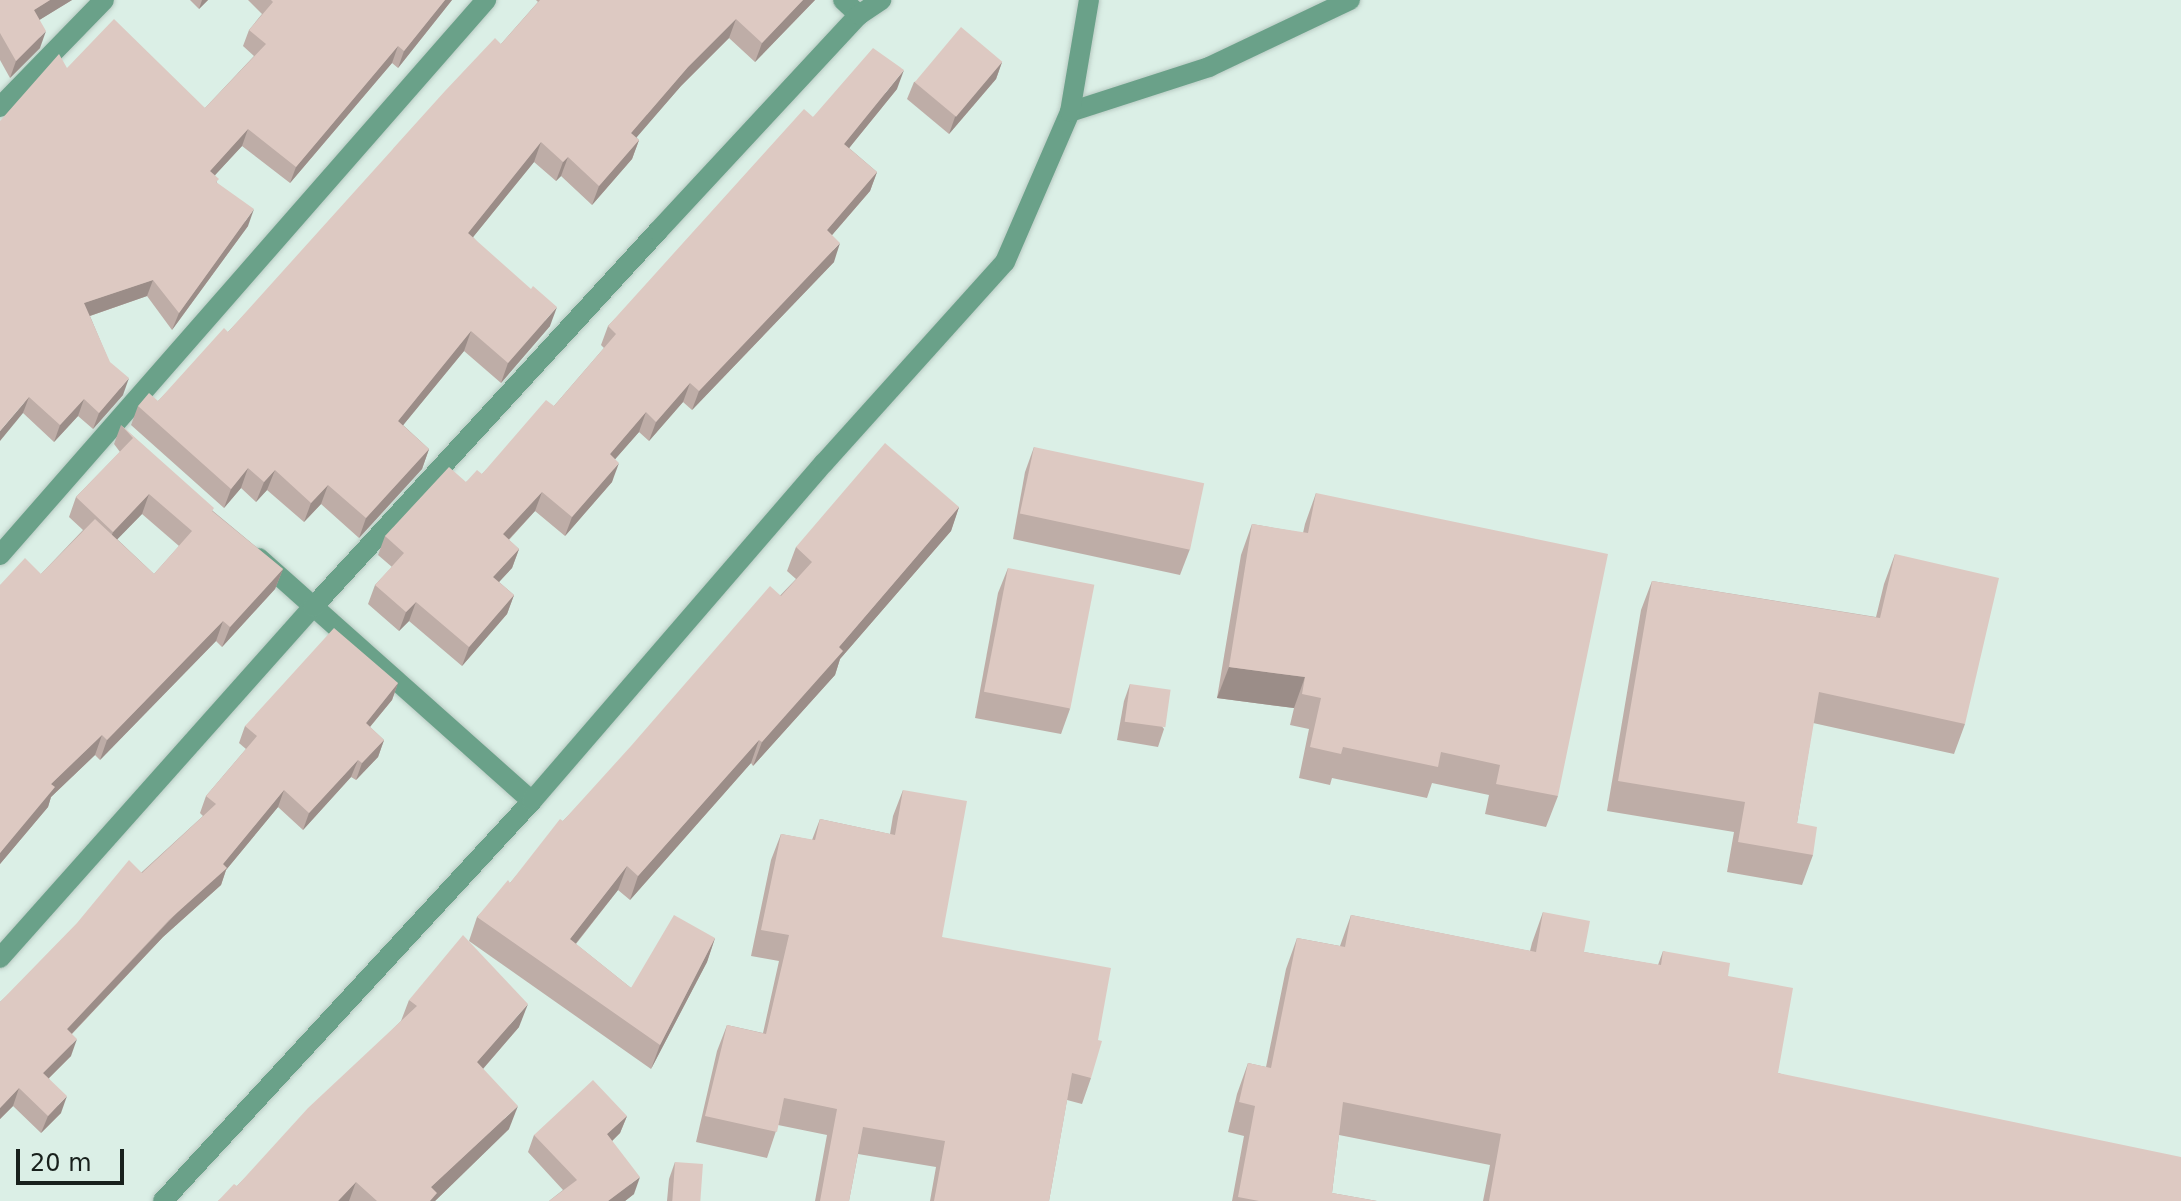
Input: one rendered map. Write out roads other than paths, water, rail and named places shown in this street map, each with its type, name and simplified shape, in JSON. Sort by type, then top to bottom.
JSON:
[{"type":"street","points":[[0,107],[104,0]]},
{"type":"street","points":[[0,555],[120,432],[486,0]]},
{"type":"street","points":[[843,0],[859,15]]},
{"type":"street","points":[[0,958],[313,607],[859,15],[881,0]]},
{"type":"street","points":[[163,1201],[532,801],[814,475],[1005,262],[1070,112],[1089,0]]},
{"type":"street","points":[[1070,112],[1209,67],[1350,0]]},
{"type":"street","points":[[243,544],[532,801]]}]
